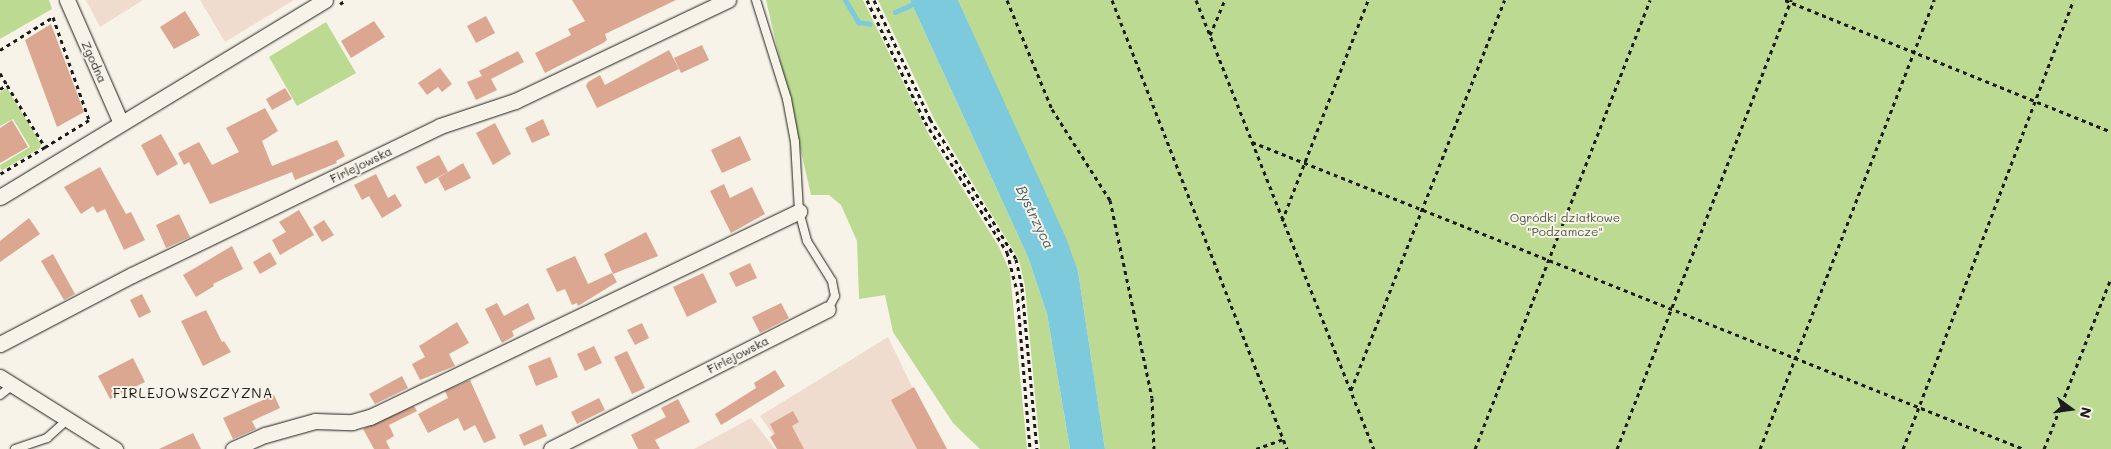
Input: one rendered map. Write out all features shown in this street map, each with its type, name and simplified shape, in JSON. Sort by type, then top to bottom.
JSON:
[{"type":"street","name":"Zgodna","points":[[67,0],[121,123]]},
{"type":"street","points":[[0,197],[325,0]]},
{"type":"street","name":"Firlejowska","points":[[0,344],[132,275],[440,126],[516,101],[728,0]]},
{"type":"street","points":[[233,449],[265,435],[315,421],[352,422],[370,417],[800,211]]},
{"type":"street","name":"Firlejowska","points":[[551,449],[828,309]]},
{"type":"street","points":[[6,381],[115,449]]},
{"type":"lane","name":"Firlejowska","points":[[756,0],[787,99],[794,142],[800,211],[808,241],[832,281],[835,296],[828,309]]},
{"type":"lane","points":[[0,395],[6,381]]},
{"type":"lane","points":[[15,449],[47,438],[68,420]]},
{"type":"path","points":[[867,0],[925,122],[1006,252],[1017,291],[1030,449]]},
{"type":"path","points":[[874,0],[930,119],[1016,259],[1022,288],[1036,449]]},
{"type":"path","points":[[1006,0],[1052,110],[1110,200],[1152,398],[1154,449]]},
{"type":"path","points":[[1112,0],[1287,449]]},
{"type":"path","points":[[1196,0],[1282,222],[1374,449]]},
{"type":"path","points":[[1210,35],[1225,0]]},
{"type":"path","points":[[1282,222],[1368,0]]},
{"type":"path","points":[[1351,390],[1505,0]]},
{"type":"path","points":[[1475,449],[1650,0]]},
{"type":"path","points":[[1784,0],[1791,1],[1915,51],[2111,132]]},
{"type":"path","points":[[1760,449],[1934,0]]},
{"type":"path","points":[[1903,449],[2074,0]]},
{"type":"path","points":[[1617,449],[1791,1]]},
{"type":"path","points":[[0,50],[53,17],[89,120],[0,174]]},
{"type":"path","points":[[0,73],[45,147]]},
{"type":"path","points":[[0,90],[7,85]]},
{"type":"path","points":[[1252,142],[2024,449]]},
{"type":"path","points":[[2044,449],[2111,278]]},
{"type":"path","points":[[1256,449],[1283,439]]},
{"type":"shaded area","points":[[86,0],[143,0],[100,27]]},
{"type":"shaded area","points":[[200,0],[294,0],[225,42]]},
{"type":"shaded area","points":[[888,337],[942,449],[783,449],[760,416]]},
{"type":"shaded area","points":[[751,418],[775,449],[694,449]]},
{"type":"green space","points":[[0,0],[49,0],[52,9],[0,39]]},
{"type":"green space","points":[[766,0],[863,0],[929,135],[999,247],[1010,272],[1027,449],[980,449],[953,423],[893,332],[885,295],[859,299],[857,241],[841,205],[829,195],[811,195]]},
{"type":"green space","points":[[878,0],[910,0],[1028,257],[1047,314],[1070,449],[1040,449],[1025,286],[1019,260],[934,119]]},
{"type":"green space","name":"Ogródki działkowe \"Podzamcze\"","points":[[958,0],[2111,0],[2111,449],[1105,449],[1078,271]]},
{"type":"green space","points":[[326,22],[356,73],[297,106],[269,57]]},
{"type":"green space","points":[[7,88],[41,144],[40,148],[1,171],[0,165],[30,147],[13,119],[0,126],[0,92]]},
{"type":"water","name":"Bystrzyca","points":[[910,0],[958,0],[1066,238],[1078,271],[1105,449],[1070,449],[1047,314],[1028,257]]},
{"type":"building","points":[[572,0],[676,0],[605,34],[607,40],[603,43],[545,73],[535,53],[571,35],[568,29],[585,21]]},
{"type":"building","points":[[185,11],[200,35],[174,49],[160,27]]},
{"type":"building","points":[[486,16],[495,33],[476,43],[467,26]]},
{"type":"building","points":[[374,21],[385,37],[351,58],[341,41]]},
{"type":"building","points":[[51,24],[84,112],[57,127],[25,40]]},
{"type":"building","points":[[702,45],[709,60],[681,73],[674,58]]},
{"type":"building","points":[[669,50],[679,69],[597,108],[586,86],[588,82],[600,75],[605,85]]},
{"type":"building","points":[[518,51],[524,62],[491,79],[497,90],[476,100],[467,82],[482,76],[479,71]]},
{"type":"building","points":[[440,68],[452,84],[442,92],[438,87],[427,95],[418,83]]},
{"type":"building","points":[[285,88],[292,99],[272,110],[266,99]]},
{"type":"building","points":[[265,108],[278,131],[262,141],[272,166],[337,140],[345,156],[336,161],[337,163],[295,180],[292,172],[210,204],[189,162],[184,165],[178,153],[199,142],[212,165],[239,152],[226,128]]},
{"type":"building","points":[[543,119],[550,135],[532,143],[525,128]]},
{"type":"building","points":[[12,120],[28,147],[0,163],[0,128]]},
{"type":"building","points":[[495,123],[511,154],[493,165],[476,133]]},
{"type":"building","points":[[161,134],[178,164],[157,176],[141,145]]},
{"type":"building","points":[[740,136],[751,160],[722,173],[711,150]]},
{"type":"building","points":[[439,155],[448,172],[425,184],[416,167]]},
{"type":"building","points":[[463,163],[471,178],[445,191],[438,178]]},
{"type":"building","points":[[100,167],[126,214],[131,212],[145,240],[124,250],[105,209],[97,213],[93,206],[81,214],[64,187]]},
{"type":"building","points":[[376,174],[388,198],[395,194],[402,206],[382,218],[369,196],[362,200],[354,185]]},
{"type":"building","points":[[724,184],[730,198],[752,187],[765,214],[731,233],[710,191]]},
{"type":"building","points":[[299,210],[314,235],[280,255],[272,240],[286,232],[279,222]]},
{"type":"building","points":[[179,214],[190,237],[166,248],[156,225]]},
{"type":"building","points":[[29,218],[40,234],[0,262],[0,241]]},
{"type":"building","points":[[324,220],[334,235],[322,242],[313,227]]},
{"type":"building","points":[[646,232],[658,256],[613,274],[604,254]]},
{"type":"building","points":[[232,246],[243,269],[213,284],[214,286],[196,297],[183,275]]},
{"type":"building","points":[[270,252],[277,264],[260,274],[253,262]]},
{"type":"building","points":[[53,254],[75,294],[64,300],[41,261]]},
{"type":"building","points":[[575,256],[588,284],[612,273],[617,282],[578,306],[577,303],[572,305],[565,289],[557,292],[546,269]]},
{"type":"building","points":[[750,263],[757,278],[736,287],[729,273]]},
{"type":"building","points":[[703,273],[717,302],[687,317],[673,287]]},
{"type":"building","points":[[142,294],[151,312],[139,318],[130,300]]},
{"type":"building","points":[[497,303],[504,316],[528,303],[535,319],[512,331],[514,336],[502,343],[485,309]]},
{"type":"building","points":[[781,303],[789,318],[760,333],[752,317]]},
{"type":"building","points":[[206,310],[222,342],[224,341],[231,352],[203,366],[181,321]]},
{"type":"building","points":[[457,322],[469,343],[449,354],[455,366],[420,380],[412,364],[425,357],[419,346]]},
{"type":"building","points":[[642,323],[649,338],[635,345],[627,330]]},
{"type":"building","points":[[594,346],[602,363],[585,371],[577,354]]},
{"type":"building","points":[[627,351],[645,388],[632,394],[614,357]]},
{"type":"building","points":[[550,357],[558,377],[536,386],[528,366]]},
{"type":"building","points":[[133,358],[145,382],[110,399],[98,376]]},
{"type":"building","points":[[775,370],[785,386],[721,425],[715,414],[756,388],[754,383]]},
{"type":"building","points":[[402,376],[408,388],[375,404],[369,394]]},
{"type":"building","points":[[470,380],[496,438],[484,443],[475,425],[464,431],[458,418],[428,433],[418,414],[448,398],[445,391]]},
{"type":"building","points":[[914,387],[947,449],[917,449],[891,400]]},
{"type":"building","points":[[274,395],[280,408],[252,421],[256,429],[233,439],[223,418]]},
{"type":"building","points":[[599,398],[605,410],[577,424],[571,412]]},
{"type":"building","points":[[678,399],[690,422],[655,440],[660,449],[638,449],[631,435],[666,417],[661,408]]},
{"type":"building","points":[[414,406],[417,411],[389,425],[394,436],[386,441],[390,449],[374,449],[363,429]]},
{"type":"building","points":[[793,411],[799,422],[792,426],[804,449],[777,449],[770,437],[775,434],[770,424]]},
{"type":"building","points":[[542,424],[547,436],[524,446],[519,435]]},
{"type":"building","points":[[193,433],[201,449],[159,449]]},
{"type":"waterway","points":[[845,0],[858,22],[870,24]]},
{"type":"waterway","points":[[895,12],[922,0]]},
{"type":"district","name":"FIRLEJOWSZCZYZNA","points":[[193,393]]}]
